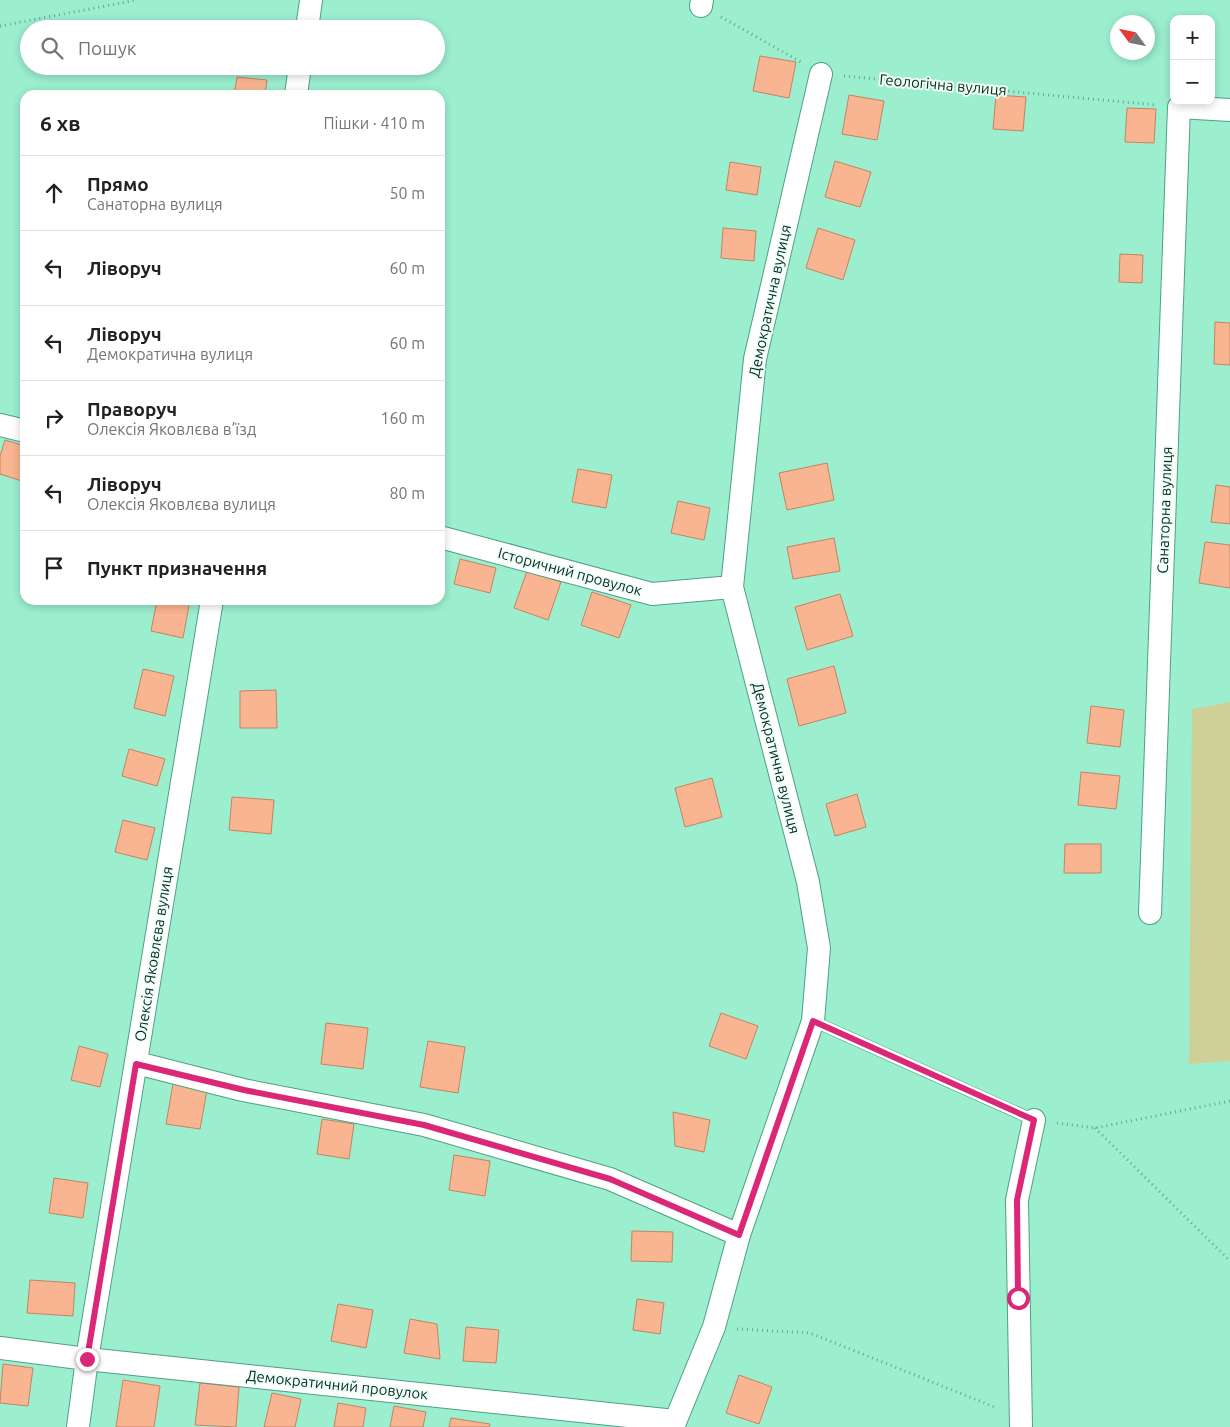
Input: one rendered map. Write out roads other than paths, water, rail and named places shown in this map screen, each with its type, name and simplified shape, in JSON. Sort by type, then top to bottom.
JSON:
[{"type":"street","points":[[308,20],[311,0]]},
{"type":"street","name":"Демократична вулиця","points":[[674,1424],[714,1327],[739,1235],[813,1021],[819,948],[808,882],[732,587],[755,359],[821,74]]},
{"type":"street","points":[[297,90],[299,75]]},
{"type":"street","name":"Санаторна вулиця","points":[[1150,913],[1179,107],[1230,110]]},
{"type":"street","points":[[0,425],[20,430]]},
{"type":"street","name":"Історичний провулок","points":[[445,538],[652,594],[732,587]]},
{"type":"street","name":"Олексія Яковлєва вулиця","points":[[78,1427],[87,1359],[211,605]]},
{"type":"street","points":[[136,1064],[244,1090],[424,1125],[610,1179],[739,1235]]},
{"type":"street","points":[[1021,1427],[1017,1200],[1034,1120]]},
{"type":"street","name":"Демократичний провулок","points":[[0,1348],[674,1424]]},
{"type":"lane","points":[[813,1021],[1034,1120]]}]
